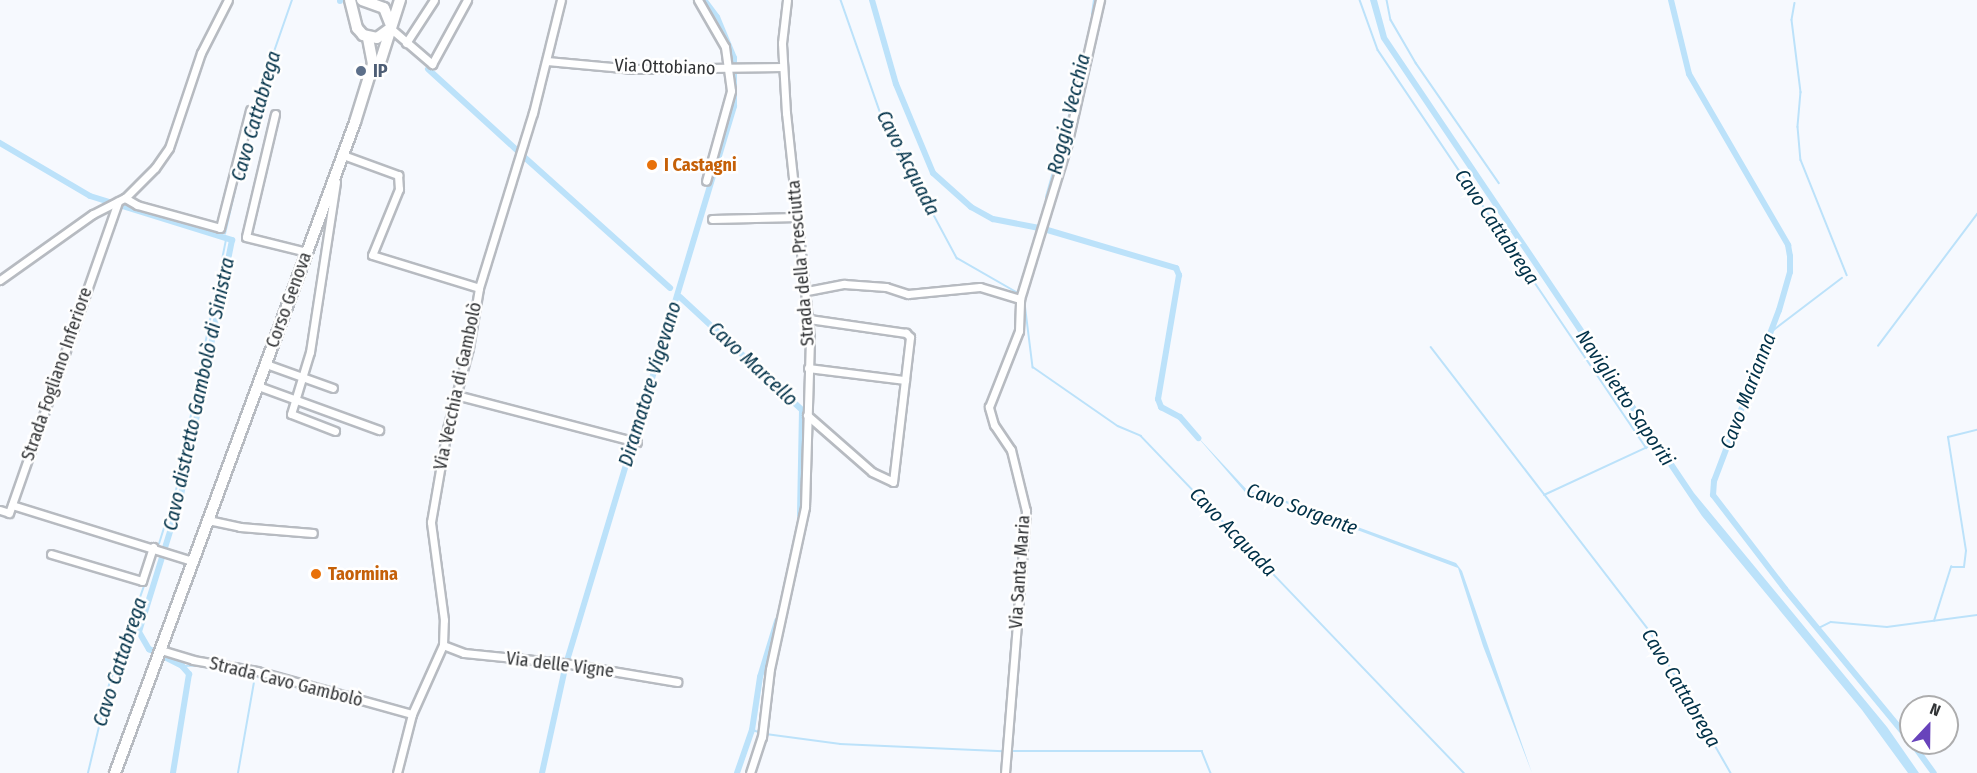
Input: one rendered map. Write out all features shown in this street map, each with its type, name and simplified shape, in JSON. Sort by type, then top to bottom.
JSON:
[{"type":"main road","points":[[350,0],[357,28],[368,38],[377,38],[389,26],[388,12],[370,3]]},
{"type":"main road","points":[[356,18],[361,9],[370,3],[393,0]]},
{"type":"main road","points":[[355,122],[378,69],[389,26],[400,0]]},
{"type":"main road","name":"Corso Genova","points":[[115,773],[355,122],[373,64],[368,38]]},
{"type":"street","name":"Strada Fogliano Inferiore","points":[[0,280],[139,187],[169,148],[201,53],[228,0]]},
{"type":"street","points":[[406,43],[434,0]]},
{"type":"street","points":[[389,26],[432,64],[467,0]]},
{"type":"street","name":"Via Vecchia di Gambolò","points":[[397,773],[412,714],[443,645],[444,620],[431,522],[456,395],[469,348],[479,288],[547,61],[561,0]]},
{"type":"street","points":[[698,0],[717,28],[733,69],[729,106],[706,181]]},
{"type":"street","name":"Strada della Presciutta","points":[[750,773],[762,737],[770,669],[802,534],[809,319],[783,67],[782,43],[787,0]]},
{"type":"street","name":"Via Santa Maria","points":[[1005,773],[1026,511],[1011,450],[994,425],[989,407],[1019,331],[1020,299],[1067,145],[1100,0]]},
{"type":"street","name":"Via Ottobiano","points":[[547,61],[634,69],[783,67]]},
{"type":"street","points":[[117,203],[137,205],[220,228],[250,110]]},
{"type":"street","points":[[275,114],[246,237],[307,252]]},
{"type":"street","points":[[343,155],[398,176],[399,189],[372,255],[479,288]]},
{"type":"street","points":[[335,431],[292,417],[303,378],[336,197],[336,171]]},
{"type":"street","name":"Strada Fogliano Inferiore","points":[[0,510],[9,513],[117,203]]},
{"type":"street","points":[[712,219],[798,218]]},
{"type":"street","points":[[807,291],[843,284],[886,287],[908,294],[980,287],[1020,299]]},
{"type":"street","points":[[807,415],[872,472],[893,482],[910,337],[906,333],[809,319]]},
{"type":"street","points":[[266,364],[333,388]]},
{"type":"street","points":[[808,368],[905,380]]},
{"type":"street","points":[[258,386],[379,430]]},
{"type":"street","points":[[456,395],[637,442]]},
{"type":"street","points":[[12,504],[164,550],[192,561]]},
{"type":"street","points":[[208,520],[240,527],[313,533]]},
{"type":"street","points":[[51,554],[142,581],[153,547]]},
{"type":"street","name":"Via delle Vigne","points":[[443,645],[464,653],[568,664],[677,682]]},
{"type":"street","name":"Strada Cavo Gambolò","points":[[160,653],[257,671],[412,714]]},
{"type":"water","name":"Naviglietto Saporiti","points":[[1370,0],[1377,0],[1387,37],[1694,493],[1887,727],[1899,744],[1899,755],[1906,755],[1919,773],[1908,773],[1862,710],[1702,516],[1381,39]]},
{"type":"water","points":[[1194,433],[1248,491],[1284,500],[1456,563],[1462,571],[1532,773],[1483,646],[1458,568],[1275,499],[1245,492]]},
{"type":"waterway","name":"Cavo Cattabrega","points":[[253,112],[292,0]]},
{"type":"waterway","name":"Diramatore Vigevano","points":[[542,773],[566,664],[734,106],[734,58],[717,17],[704,0]]},
{"type":"waterway","name":"Cavo Acquada","points":[[841,0],[883,120],[957,258],[1018,293]]},
{"type":"waterway","name":"Cavo Sorgente","points":[[872,0],[896,84],[933,173],[971,207],[993,219],[1039,228]]},
{"type":"waterway","name":"Roggia Vecchia","points":[[1094,14],[1096,0]]},
{"type":"waterway","name":"Cavo Cattabrega","points":[[1360,0],[1378,50],[1646,448]]},
{"type":"waterway","points":[[1387,0],[1391,20],[1416,63],[1499,183]]},
{"type":"waterway","name":"Cavo Marianna","points":[[1671,0],[1689,74],[1788,245],[1790,256],[1790,272],[1779,310],[1714,481],[1713,495],[1785,589],[1899,727]]},
{"type":"waterway","points":[[1795,3],[1792,20],[1801,92],[1798,127],[1801,160],[1847,275]]},
{"type":"waterway","name":"Cavo Marcello","points":[[428,69],[519,152]]},
{"type":"waterway","name":"Roggia Vecchia","points":[[1048,197],[1071,115]]},
{"type":"waterway","name":"Cavo Cattabrega","points":[[225,234],[249,129]]},
{"type":"waterway","name":"Cavo distretto Gambolò di Sinistra","points":[[0,143],[90,196],[232,240],[181,496],[139,632],[149,649],[182,666],[189,674],[173,773]]},
{"type":"waterway","name":"Cavo Marcello","points":[[522,155],[670,288]]},
{"type":"waterway","points":[[1878,346],[1977,214]]},
{"type":"waterway","name":"Cavo Sorgente","points":[[1044,229],[1176,268],[1179,275],[1158,399],[1161,407],[1180,417],[1198,438]]},
{"type":"waterway","name":"Cavo Cattabrega","points":[[187,435],[226,240]]},
{"type":"waterway","points":[[1771,332],[1842,278]]},
{"type":"waterway","name":"Cavo Acquada","points":[[1024,295],[1033,367],[1118,426],[1141,436],[1464,773]]},
{"type":"waterway","name":"Cavo Marcello","points":[[680,297],[802,410],[800,515]]},
{"type":"waterway","name":"Cavo Cattabrega","points":[[1431,347],[1649,630],[1731,773]]},
{"type":"waterway","points":[[1934,621],[1951,567],[1964,567],[1966,551],[1948,437],[1977,430]]},
{"type":"waterway","name":"Cavo Cattabrega","points":[[159,544],[184,464],[186,444]]},
{"type":"waterway","name":"Cavo Cattabrega","points":[[1544,495],[1654,444]]},
{"type":"waterway","name":"Cavo Cattabrega","points":[[88,773],[109,685],[156,552]]},
{"type":"waterway","points":[[1819,628],[1831,622],[1887,627],[1977,615]]},
{"type":"waterway","name":"Cavo Marcello","points":[[737,773],[752,730],[760,677],[777,621]]},
{"type":"waterway","name":"Cavo distretto Gambolò di Sinistra","points":[[182,666],[205,665]]},
{"type":"waterway","name":"Cavo distretto Gambolò di Sinistra","points":[[231,670],[315,692]]},
{"type":"waterway","name":"Cavo distretto Gambolò di Sinistra","points":[[238,773],[255,677]]},
{"type":"waterway","name":"Cavo distretto Gambolò di Sinistra","points":[[345,700],[406,717]]},
{"type":"waterway","name":"Cavo distretto Gambolò di Sinistra","points":[[412,729],[414,720]]},
{"type":"waterway","name":"Cavo Marcello","points":[[752,730],[759,732]]},
{"type":"waterway","points":[[766,734],[840,744],[1003,751]]},
{"type":"waterway","name":"Cavo distretto Gambolò di Sinistra","points":[[402,773],[407,748]]},
{"type":"waterway","points":[[1009,751],[1202,751],[1211,773]]},
{"type":"waterway","name":"Cavo Marianna","points":[[1921,755],[1934,773]]},
{"type":"place","name":"IP","points":[[361,71]]},
{"type":"place","name":"I Castagni","points":[[652,165]]},
{"type":"place","name":"Taormina","points":[[316,574]]}]
